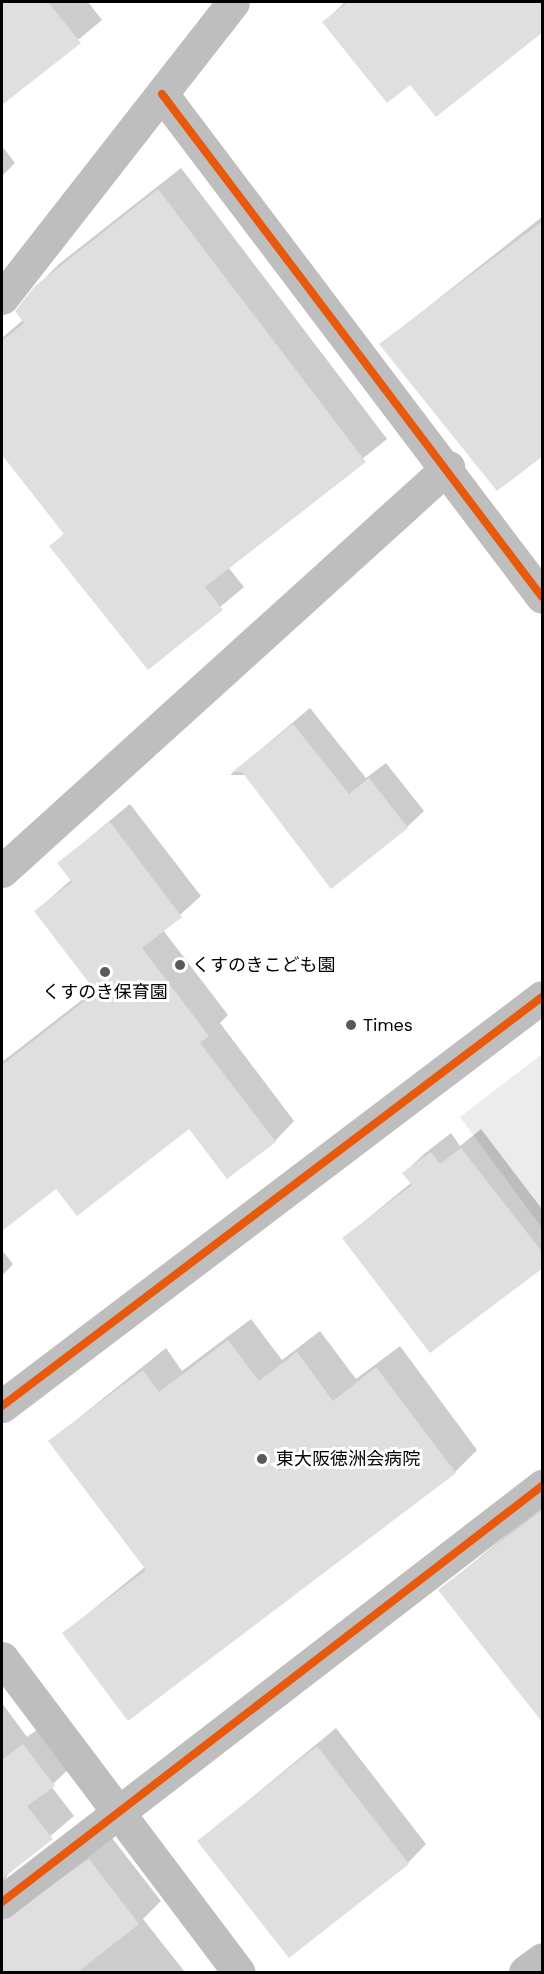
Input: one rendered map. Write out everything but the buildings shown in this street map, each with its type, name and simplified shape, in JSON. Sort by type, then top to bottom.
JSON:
[{"type":"street","points":[[2,298],[233,2]]},
{"type":"street","points":[[162,94],[448,467],[543,597]]},
{"type":"street","points":[[2,871],[448,467]]},
{"type":"street","points":[[2,1406],[543,997]]},
{"type":"street","points":[[2,1902],[543,1486]]},
{"type":"street","points":[[2,1658],[239,1972]]},
{"type":"street","points":[[525,1972],[543,1959]]},
{"type":"shaded area","points":[[542,1054],[542,1228],[460,1117]]},
{"type":"cycle path","points":[[162,94],[542,597]]},
{"type":"cycle path","points":[[2,1406],[542,997]]},
{"type":"cycle path","points":[[2,1902],[542,1486]]},
{"type":"place","name":"くすのきこども園","points":[[180,965]]},
{"type":"place","name":"くすのき保育園","points":[[105,972]]},
{"type":"place","name":"Times","points":[[351,1025]]},
{"type":"place","name":"東大阪徳洲会病院","points":[[262,1459]]}]
